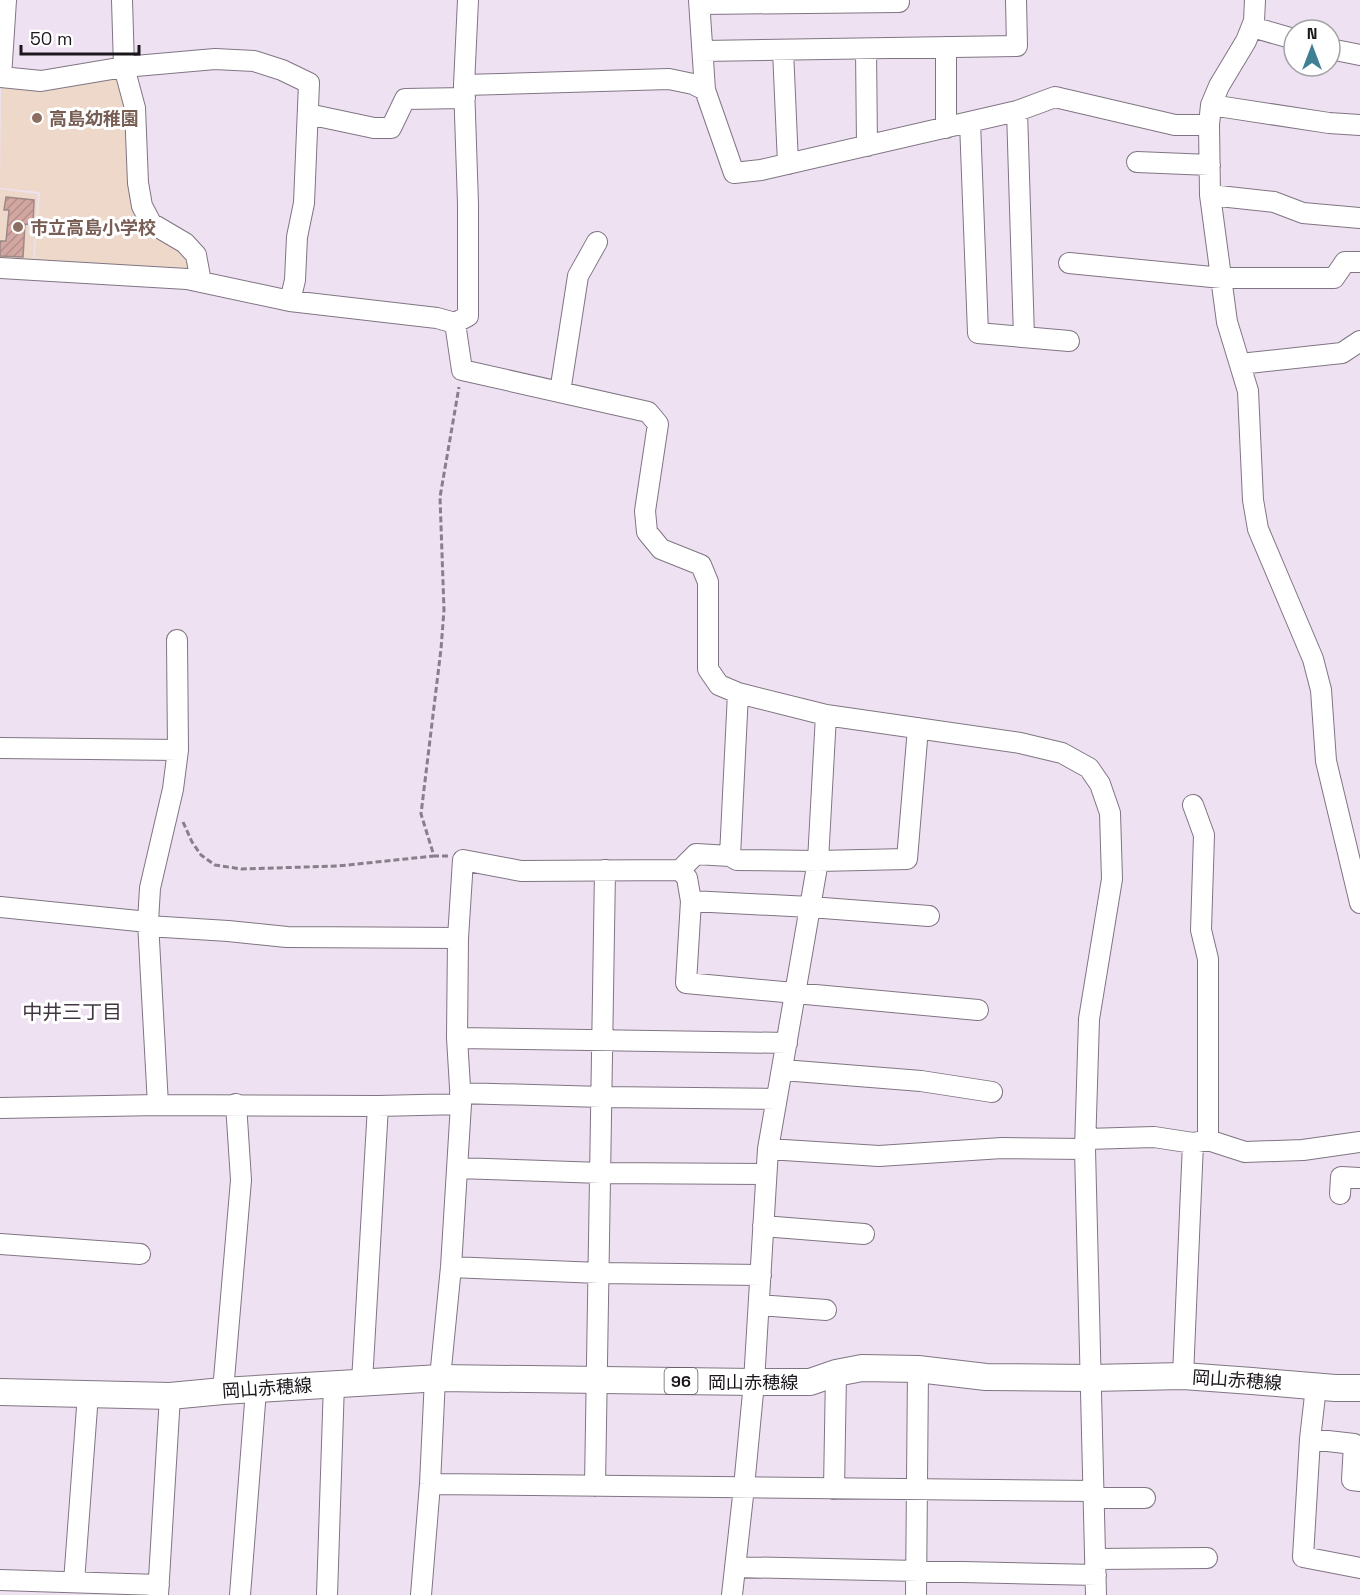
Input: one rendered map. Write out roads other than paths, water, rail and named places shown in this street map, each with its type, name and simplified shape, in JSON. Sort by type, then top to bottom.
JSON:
[{"type":"main road","name":"岡山赤穂線","points":[[0,1392],[170,1396],[334,1383],[438,1378],[810,1382],[836,1373],[862,1368],[918,1370],[986,1377],[1183,1376],[1335,1389],[1360,1388]]},
{"type":"street","points":[[6,0],[1,77],[41,81],[124,67],[215,59],[254,61],[282,70],[309,83],[304,203],[297,237],[295,280],[290,301]]},
{"type":"street","points":[[122,0],[124,67],[135,108],[138,183],[142,206],[151,223],[185,243],[196,255],[201,282]]},
{"type":"street","points":[[0,267],[186,279],[290,301],[436,318],[455,323],[468,316],[468,204],[464,91],[468,0]]},
{"type":"street","points":[[703,51],[1017,46],[1016,0]]},
{"type":"street","points":[[1255,0],[1252,27],[1211,105],[1210,195],[1227,322],[1248,391],[1253,500],[1258,529],[1313,659],[1321,690],[1326,761],[1360,903]]},
{"type":"street","points":[[899,2],[700,2],[705,90],[734,173],[761,170],[946,129],[1017,111],[1055,97],[1175,125],[1209,125]]},
{"type":"street","points":[[1252,27],[1282,36]]},
{"type":"street","points":[[946,47],[946,129]]},
{"type":"street","points":[[866,49],[867,146]]},
{"type":"street","points":[[783,50],[788,164]]},
{"type":"street","points":[[1342,51],[1360,55]]},
{"type":"street","points":[[308,114],[374,129],[391,128],[405,99],[464,91],[669,79],[693,84],[705,90]]},
{"type":"street","points":[[1211,105],[1329,123],[1360,125]]},
{"type":"street","points":[[1017,111],[1024,337]]},
{"type":"street","points":[[970,122],[978,333],[1069,341]]},
{"type":"street","points":[[1137,162],[1210,165]]},
{"type":"street","points":[[1210,195],[1274,202],[1303,213],[1360,218]]},
{"type":"street","points":[[560,392],[578,276],[597,242]]},
{"type":"street","points":[[1069,263],[1222,278],[1334,278],[1345,262],[1360,262]]},
{"type":"street","points":[[455,323],[462,370],[648,412],[658,424],[645,511],[647,531],[661,549],[700,565],[708,582],[708,669],[719,685],[738,693],[826,716],[1020,743],[1062,753],[1089,768],[1100,784],[1110,813],[1112,879],[1089,1019],[1086,1144],[1096,1595]]},
{"type":"street","points":[[1240,364],[1351,353],[1360,341]]},
{"type":"street","points":[[158,1105],[148,924],[150,888],[172,789],[178,750],[177,640]]},
{"type":"street","points":[[730,856],[738,693]]},
{"type":"street","points":[[732,1595],[754,1382],[768,1149],[818,861],[826,716]]},
{"type":"street","points":[[421,1595],[438,1378],[451,1267],[457,1168],[460,1099],[457,1038],[458,939],[463,860],[521,871],[680,870],[696,854],[730,856],[737,860],[907,859],[918,728]]},
{"type":"street","points":[[0,748],[178,750]]},
{"type":"street","points":[[1183,1376],[1200,1141],[1208,959],[1201,930],[1204,835],[1193,806]]},
{"type":"street","points":[[595,1486],[605,870]]},
{"type":"street","points":[[680,870],[687,878],[691,901],[686,983],[978,1010]]},
{"type":"street","points":[[691,901],[929,915]]},
{"type":"street","points":[[0,907],[287,937],[458,939]]},
{"type":"street","points":[[457,1038],[787,1043]]},
{"type":"street","points":[[783,1070],[921,1081],[992,1092]]},
{"type":"street","points":[[0,1108],[236,1104],[378,1106],[460,1099],[602,1097],[776,1099]]},
{"type":"street","points":[[223,1391],[241,1180],[236,1104]]},
{"type":"street","points":[[362,1382],[378,1106]]},
{"type":"street","points":[[768,1149],[879,1156],[1086,1144],[1154,1137],[1200,1141],[1245,1152],[1303,1150],[1360,1142]]},
{"type":"street","points":[[457,1168],[601,1173],[766,1174]]},
{"type":"street","points":[[1340,1194],[1341,1177],[1360,1178]]},
{"type":"street","points":[[763,1226],[864,1234]]},
{"type":"street","points":[[0,1244],[140,1254]]},
{"type":"street","points":[[451,1267],[599,1273],[760,1275]]},
{"type":"street","points":[[759,1305],[826,1310]]},
{"type":"street","points":[[916,1595],[918,1370]]},
{"type":"street","points":[[834,1488],[836,1373]]},
{"type":"street","points":[[327,1595],[334,1383]]},
{"type":"street","points":[[1316,1387],[1310,1439],[1303,1557],[1360,1568]]},
{"type":"street","points":[[240,1595],[256,1390]]},
{"type":"street","points":[[78,1587],[88,1394]]},
{"type":"street","points":[[0,1580],[78,1587],[158,1590],[170,1396]]},
{"type":"street","points":[[1310,1439],[1354,1444],[1352,1480],[1360,1481]]},
{"type":"street","points":[[430,1484],[834,1488],[1145,1498]]},
{"type":"street","points":[[735,1567],[916,1571],[1095,1567],[1207,1558]]},
{"type":"place","name":"高島幼稚園","points":[[37,118]]},
{"type":"place","name":"市立高島小学校","points":[[18,227]]},
{"type":"district","name":"中井三丁目","points":[[72,1012]]}]
